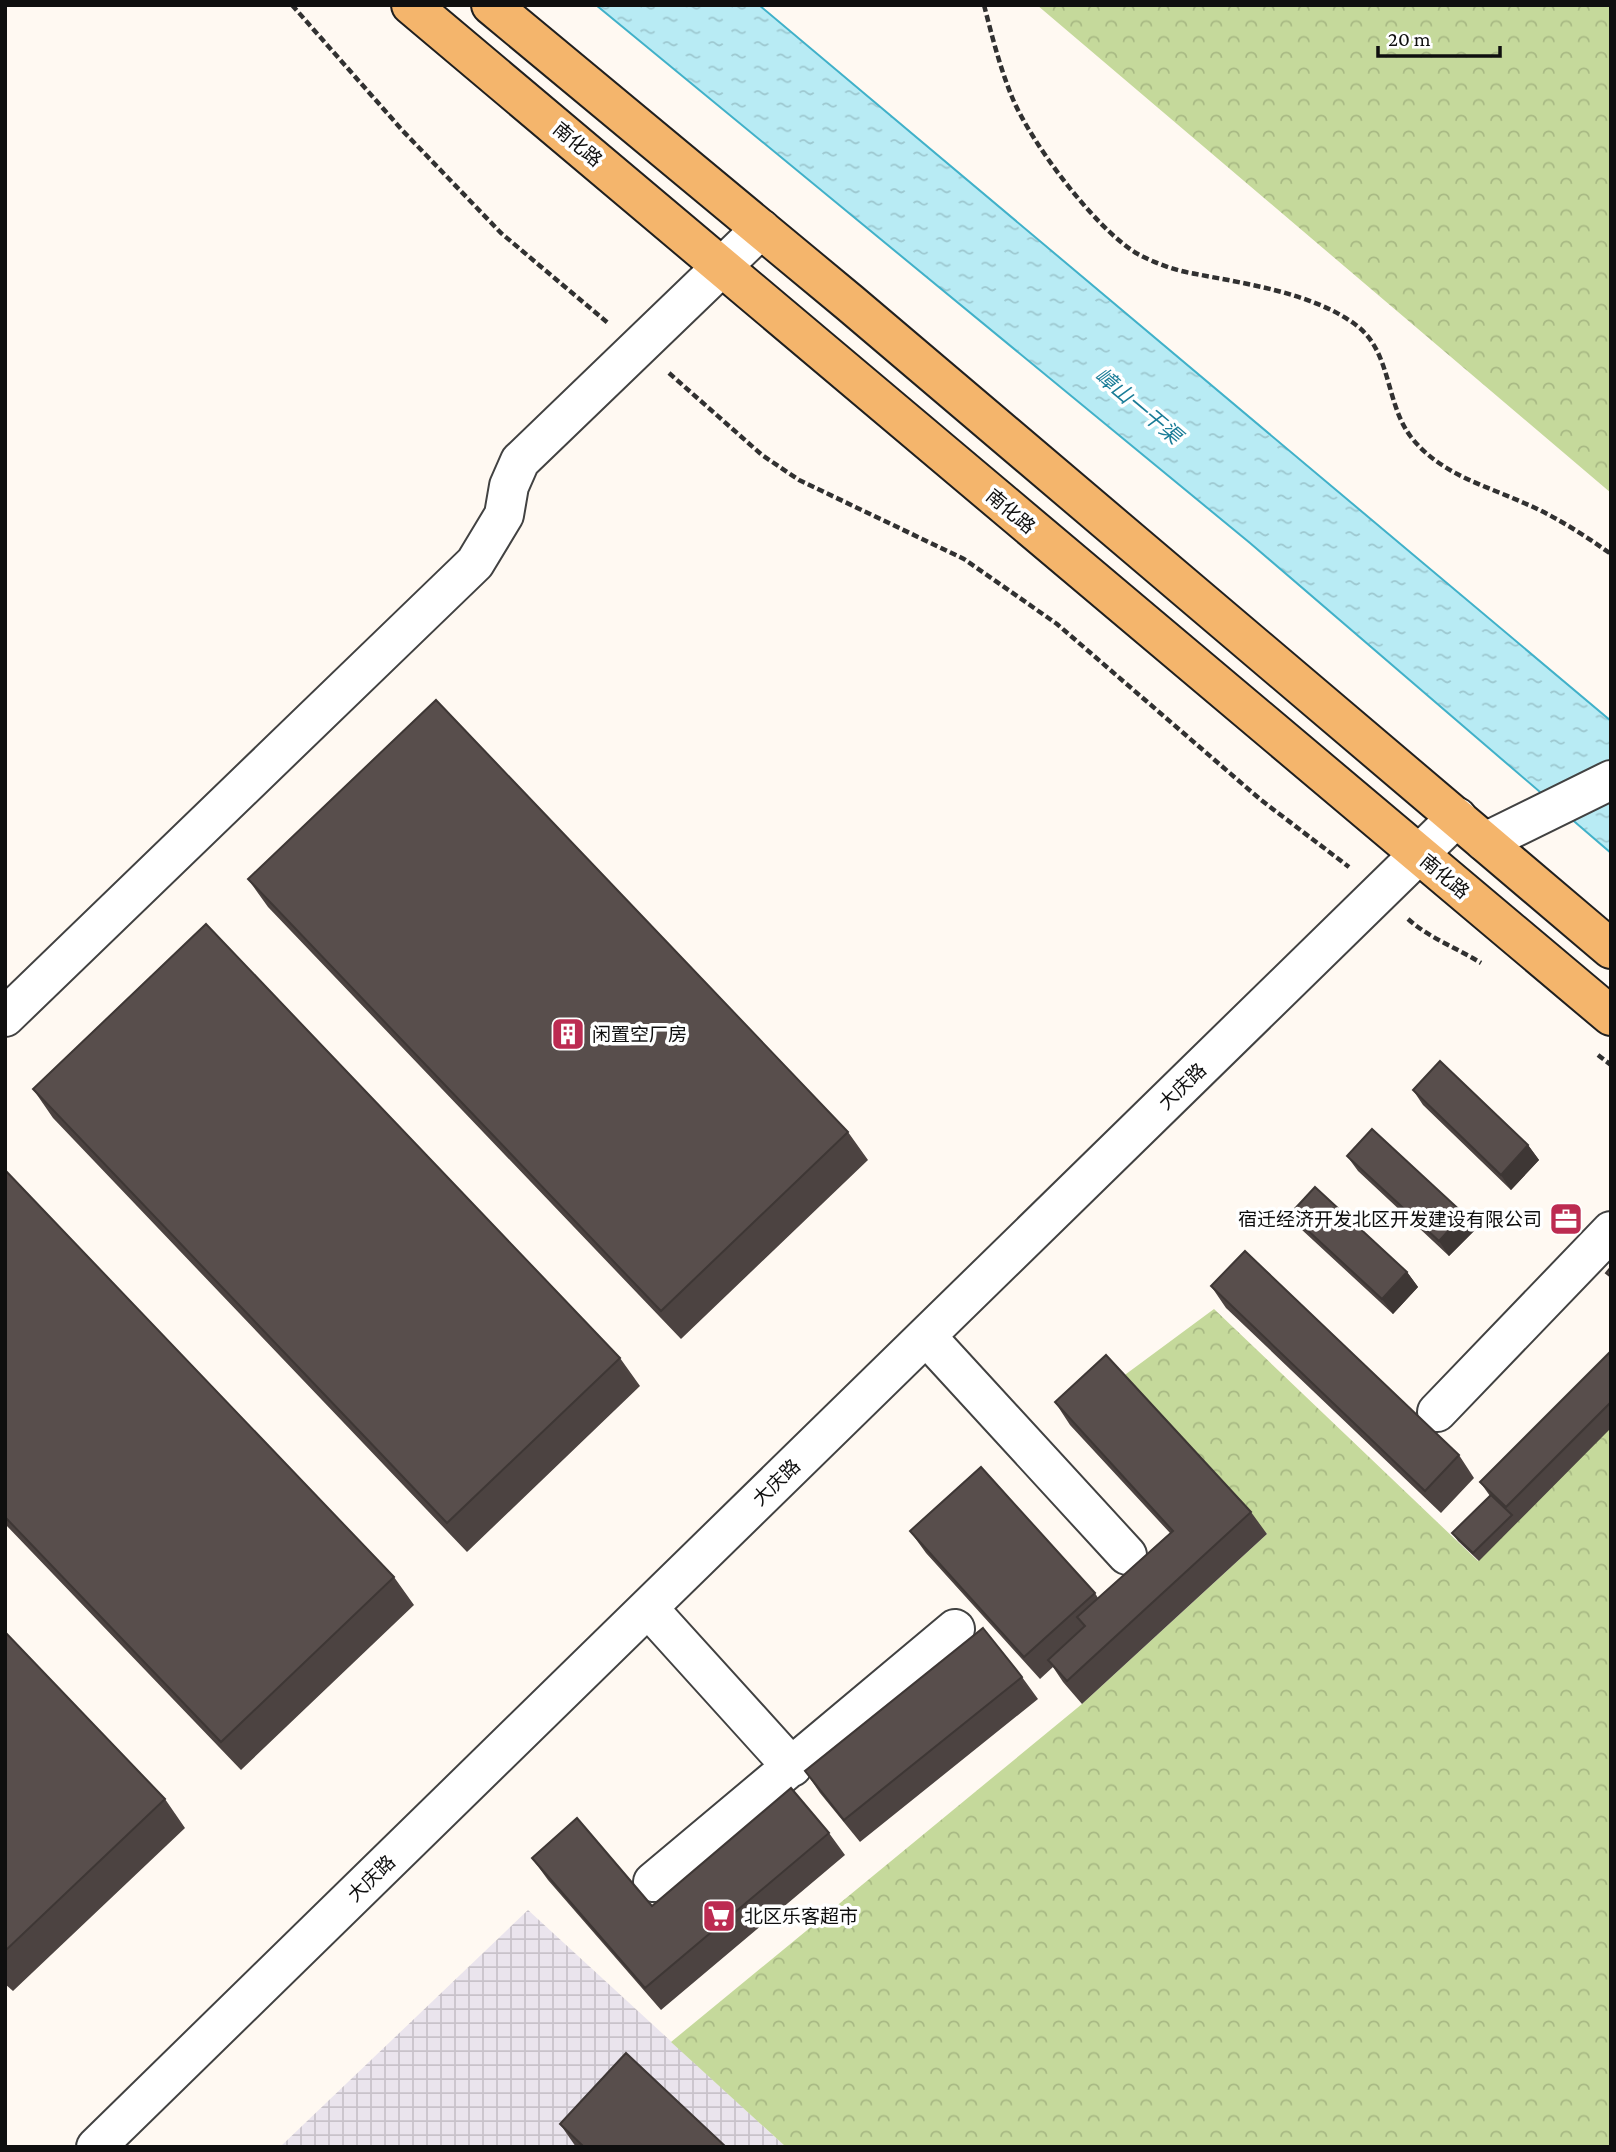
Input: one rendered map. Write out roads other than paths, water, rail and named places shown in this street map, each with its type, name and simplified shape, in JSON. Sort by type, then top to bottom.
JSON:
[{"type":"main road","name":"南化路","points":[[411,5],[1611,1016]]},
{"type":"main road","points":[[491,5],[761,229],[1457,817],[1495,838],[1611,948]]},
{"type":"street","points":[[5,1017],[475,563],[504,515],[509,486],[520,461],[761,229]]},
{"type":"street","points":[[1495,838],[1611,780]]},
{"type":"street","name":"大庆路","points":[[96,2147],[1457,817]]},
{"type":"street","points":[[1437,1412],[1611,1231]]},
{"type":"street","points":[[926,1336],[1127,1555]]},
{"type":"street","points":[[648,1608],[792,1767]]},
{"type":"street","points":[[653,1882],[955,1629]]},
{"type":"water","name":"嶂山一干渠","points":[[596,5],[759,5],[1611,721],[1611,853],[1250,543]]},
{"type":"place","name":"闲置空厂房","points":[[568,1034]]},
{"type":"place","name":"宿迁经济开发北区开发建设有限公司","points":[[1566,1219]]},
{"type":"place","name":"北区乐客超市","points":[[719,1916]]}]
